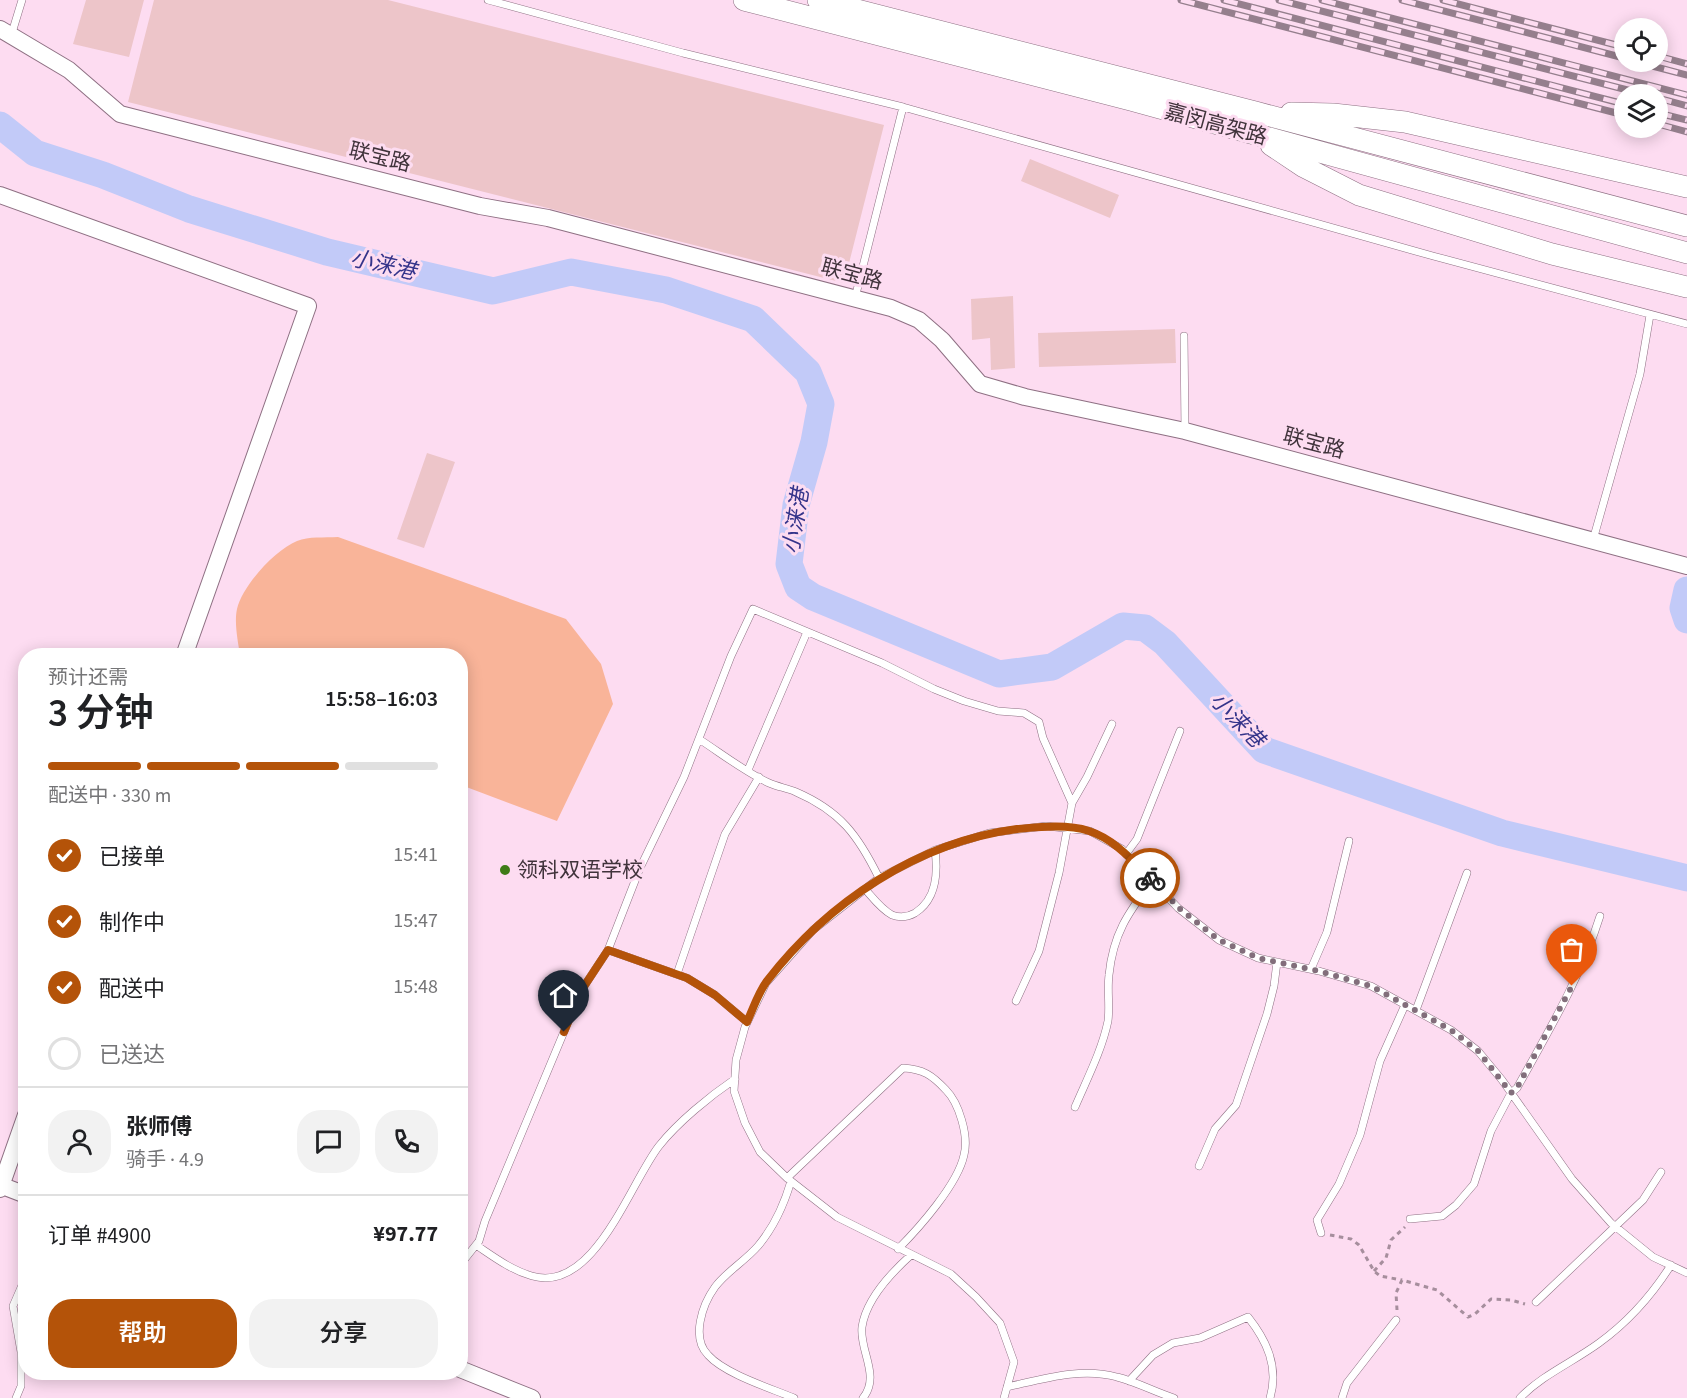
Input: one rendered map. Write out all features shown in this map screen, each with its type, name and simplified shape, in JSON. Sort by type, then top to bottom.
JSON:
[{"type":"highway","name":"嘉闵高架路","points":[[744,0],[1255,134],[1687,253]]},
{"type":"highway","name":"嘉闵高架路","points":[[818,0],[1687,226]]},
{"type":"highway","points":[[1255,112],[1333,114],[1406,122],[1687,188]]},
{"type":"highway","points":[[1255,134],[1304,167],[1359,195],[1551,254],[1687,288]]},
{"type":"street","name":"联宝路","points":[[6,32],[69,70],[120,114],[480,206],[549,218],[855,297],[891,308],[919,320],[942,340],[980,384],[1026,397],[1185,431],[1681,564]]},
{"type":"street","points":[[0,195],[308,306],[187,648]]},
{"type":"street","points":[[18,1137],[0,1186],[18,1192]]},
{"type":"street","points":[[468,1372],[532,1398]]},
{"type":"lane","points":[[6,32],[22,0]]},
{"type":"lane","points":[[488,0],[903,107],[1433,256],[1687,324]]},
{"type":"lane","points":[[855,297],[903,107]]},
{"type":"lane","points":[[1593,540],[1640,374],[1650,315]]},
{"type":"lane","points":[[1184,336],[1185,431]]},
{"type":"lane","points":[[468,1255],[476,1245],[581,991],[608,950],[640,868],[699,739],[731,656],[753,609],[882,663],[964,701],[998,711],[1024,714],[1040,722],[1043,738],[1072,803]]},
{"type":"lane","points":[[748,770],[807,632]]},
{"type":"lane","points":[[1016,1001],[1039,951],[1059,873],[1072,803],[1112,724]]},
{"type":"lane","points":[[1125,854],[1137,839],[1180,731]]},
{"type":"lane","points":[[699,739],[770,784],[793,790],[819,803],[844,823],[864,848],[879,878]]},
{"type":"lane","points":[[677,974],[725,834],[759,777]]},
{"type":"lane","points":[[1004,1398],[1014,1362],[1000,1323],[951,1274],[837,1217],[789,1180],[760,1152],[745,1123],[734,1091],[736,1060],[747,1022],[766,983],[813,930],[879,878],[935,850],[989,833],[1046,826],[1090,831],[1122,849],[1179,908],[1219,940],[1258,958],[1311,969],[1371,986],[1451,1030],[1478,1051],[1572,1179],[1616,1227],[1653,1257],[1687,1273]]},
{"type":"lane","points":[[1311,969],[1327,932],[1349,841]]},
{"type":"lane","points":[[865,889],[878,904],[893,915],[908,917],[922,908],[933,890],[938,871],[935,850]]},
{"type":"lane","points":[[1416,1010],[1467,873]]},
{"type":"lane","points":[[1075,1107],[1103,1038],[1108,1018],[1107,997],[1112,948],[1126,917],[1152,881]]},
{"type":"lane","points":[[1410,1219],[1442,1216],[1456,1205],[1474,1184],[1491,1131],[1564,1005],[1590,949],[1600,916]]},
{"type":"lane","points":[[608,950],[677,974],[715,995],[747,1022]]},
{"type":"lane","points":[[1199,1166],[1215,1130],[1236,1105],[1267,1014],[1277,962]]},
{"type":"lane","points":[[1321,1233],[1317,1220],[1339,1184],[1360,1135],[1380,1061],[1406,1005]]},
{"type":"lane","points":[[794,1398],[723,1368],[708,1356],[702,1348],[698,1332],[702,1314],[715,1287],[759,1246],[784,1205],[789,1180],[903,1068],[918,1069],[933,1076],[954,1099],[961,1119],[965,1154],[936,1206],[898,1249]]},
{"type":"lane","points":[[476,1245],[506,1266],[534,1277],[555,1277],[569,1272],[598,1245],[659,1146],[708,1098],[735,1079]]},
{"type":"lane","points":[[1536,1302],[1643,1200],[1661,1172]]},
{"type":"lane","points":[[863,1398],[868,1392],[870,1375],[862,1327],[873,1298],[888,1278],[911,1255]]},
{"type":"lane","points":[[1520,1398],[1561,1367],[1600,1342],[1623,1322],[1656,1289],[1671,1265]]},
{"type":"lane","points":[[18,1296],[14,1306],[18,1332]]},
{"type":"lane","points":[[1129,1381],[1153,1355],[1173,1343],[1200,1338],[1248,1317],[1261,1333],[1269,1351],[1274,1373],[1270,1398]]},
{"type":"lane","points":[[1342,1398],[1347,1383],[1396,1320]]},
{"type":"lane","points":[[1007,1387],[1082,1372],[1117,1376],[1174,1398]]},
{"type":"lane","points":[[16,1398],[21,1380]]},
{"type":"path","points":[[1374,1271],[1386,1258],[1391,1240],[1410,1219]]},
{"type":"path","points":[[1321,1233],[1351,1239],[1359,1245],[1374,1271],[1380,1276],[1437,1290],[1468,1317],[1475,1314],[1491,1299],[1530,1304],[1536,1302]]},
{"type":"path","points":[[1396,1320],[1396,1293],[1402,1280]]},
{"type":"shaded area","points":[[338,537],[566,619],[601,664],[613,704],[557,821],[468,788],[468,648],[239,648],[236,614],[245,590],[279,552],[297,541]]},
{"type":"building","points":[[86,0],[144,0],[129,57],[73,44]]},
{"type":"building","points":[[154,0],[388,0],[884,125],[844,283],[128,102]]},
{"type":"building","points":[[1030,159],[1119,195],[1110,218],[1021,181]]},
{"type":"building","points":[[1013,296],[1015,368],[991,370],[990,338],[972,340],[971,299]]},
{"type":"building","points":[[1175,329],[1176,363],[1039,367],[1038,333]]},
{"type":"building","points":[[427,453],[455,462],[424,548],[397,539]]},
{"type":"waterway","name":"小涞港","points":[[0,125],[35,153],[103,175],[189,209],[327,252],[493,291],[571,272],[666,290],[753,319],[808,372],[821,404],[814,442],[796,505],[789,564],[798,587],[813,597],[999,674],[1052,667],[1123,626],[1145,628],[1165,643],[1264,750],[1502,833],[1687,878]]},
{"type":"waterway","points":[[1687,590],[1683,608],[1687,620]]},
{"type":"railway","points":[[1181,0],[1614,112]]},
{"type":"railway","points":[[1224,0],[1614,101]]},
{"type":"railway","points":[[1279,0],[1614,87]]},
{"type":"railway","points":[[1322,0],[1687,95]]},
{"type":"railway","points":[[1402,0],[1614,55]]},
{"type":"railway","points":[[1443,0],[1614,44]]},
{"type":"railway","points":[[1668,59],[1687,64]]},
{"type":"railway","points":[[1668,70],[1687,75]]},
{"type":"railway","points":[[1668,101],[1687,106]]},
{"type":"railway","points":[[1668,115],[1687,120]]},
{"type":"railway","points":[[1668,127],[1687,132]]},
{"type":"way so far","points":[[1150,878],[1179,908],[1219,940],[1258,958],[1319,971],[1371,986],[1451,1030],[1478,1051],[1511,1093],[1517,1088],[1564,1005],[1572,986]]},
{"type":"place","name":"领科双语学校","points":[[505,870]]},
{"type":"route","points":[[564,1032],[581,991],[608,950],[687,978],[715,995],[747,1022],[766,983],[813,930],[879,878],[935,850],[989,833],[1046,826],[1090,831],[1122,849],[1150,878]]}]
